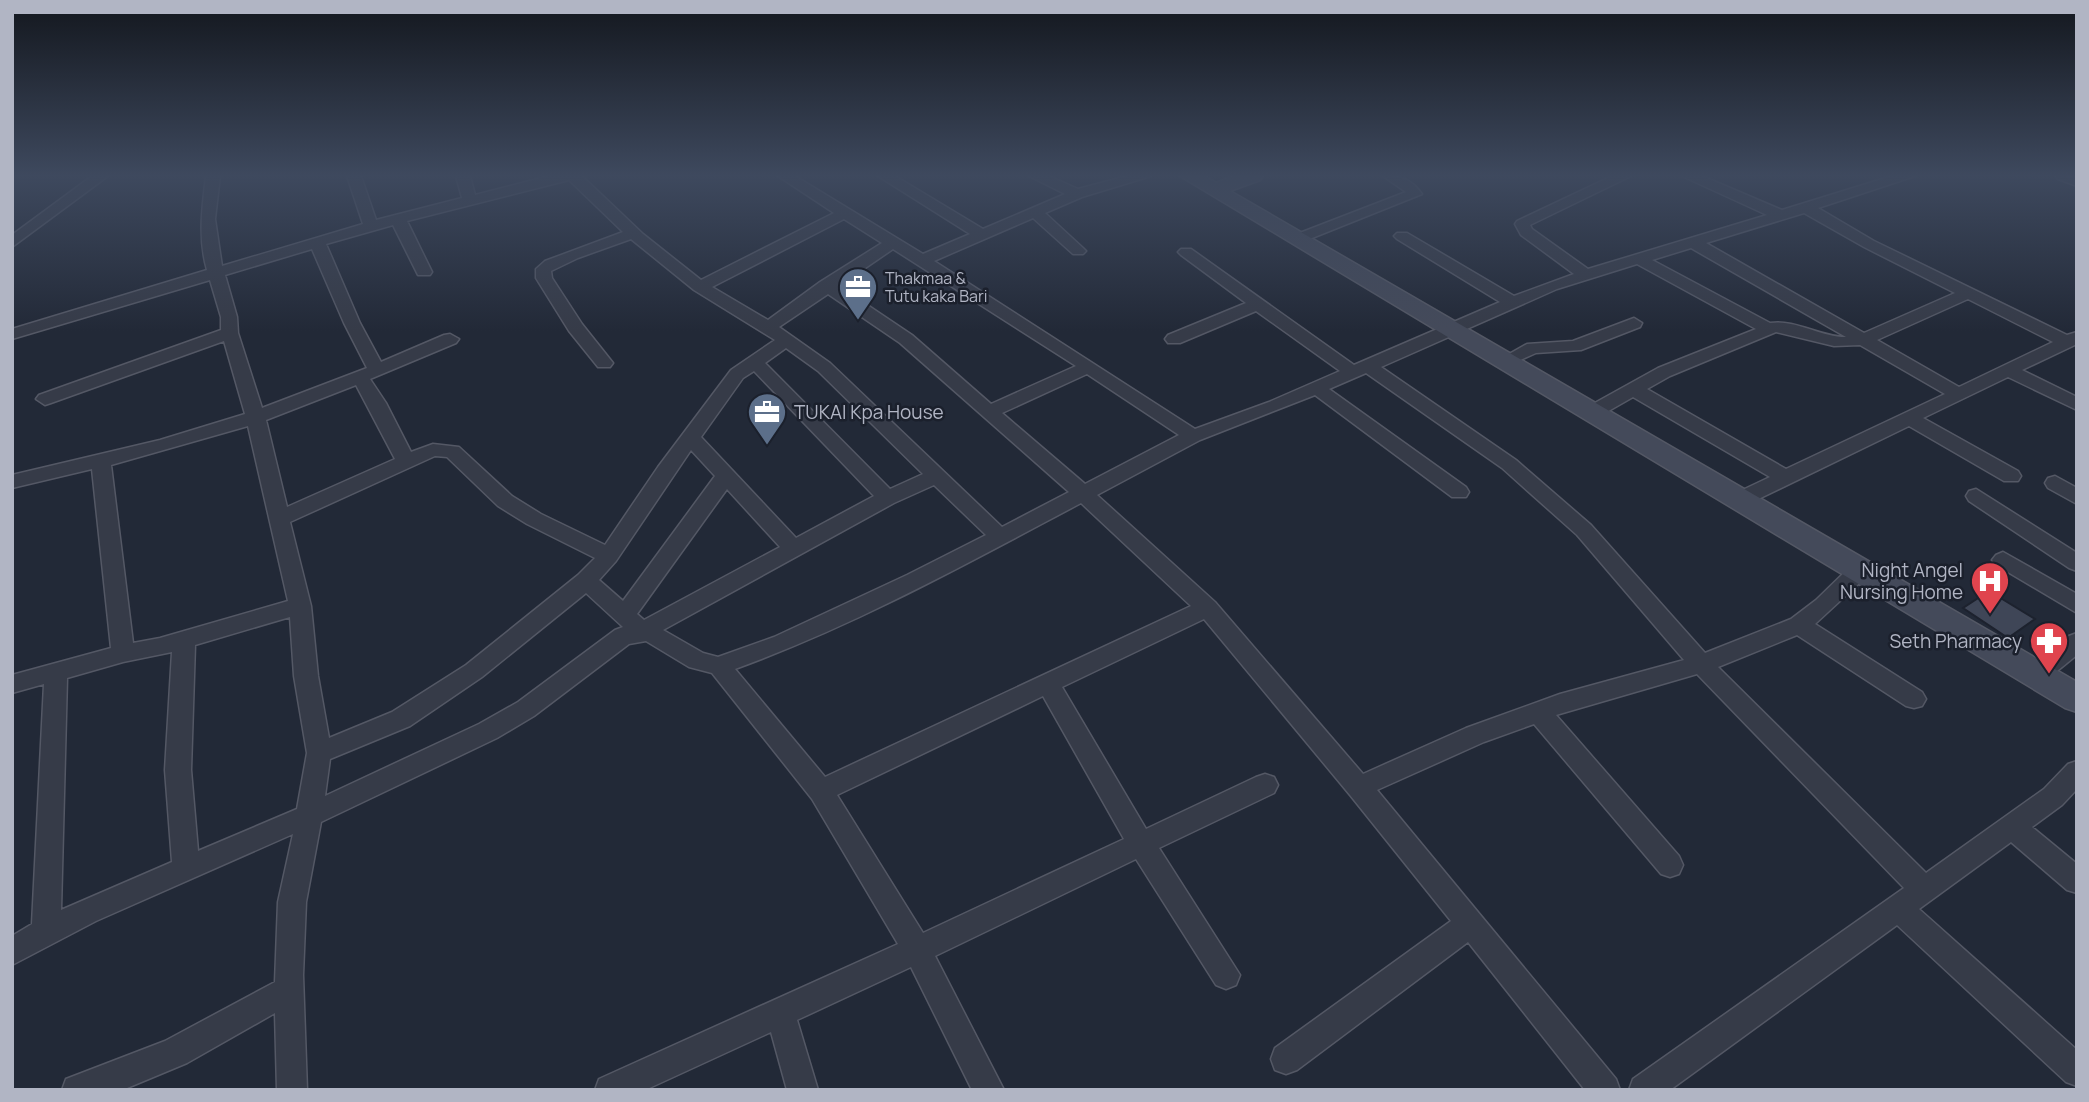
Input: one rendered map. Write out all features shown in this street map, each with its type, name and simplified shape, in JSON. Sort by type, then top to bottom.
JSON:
[{"type":"street","points":[[12,242],[32,227]]},
{"type":"street","points":[[209,227],[211,256],[229,317],[230,333],[268,463],[300,606],[306,676],[319,752],[310,815],[292,902],[292,1090]]},
{"type":"street","points":[[12,334],[366,227]]},
{"type":"street","points":[[402,227],[424,272]]},
{"type":"street","points":[[628,227],[700,287],[768,327],[824,368],[999,536]]},
{"type":"street","points":[[700,287],[818,227]]},
{"type":"street","points":[[867,227],[923,260],[1193,436]]},
{"type":"street","points":[[970,227],[982,235]]},
{"type":"street","points":[[923,260],[999,227]]},
{"type":"street","points":[[1052,227],[1078,251]]},
{"type":"street","points":[[1277,227],[2077,699]]},
{"type":"street","points":[[1297,239],[1327,227]]},
{"type":"street","points":[[1524,227],[1586,275]]},
{"type":"street","points":[[586,581],[642,631],[649,632],[697,661],[719,666],[794,638],[915,581],[1193,436],[1316,388],[1551,286],[1745,227]]},
{"type":"street","points":[[1840,227],[1968,293],[2072,339]]},
{"type":"street","points":[[604,363],[575,327],[544,278],[543,271],[559,260],[634,233]]},
{"type":"street","points":[[1402,236],[1512,302]]},
{"type":"street","points":[[317,242],[352,323],[377,403],[406,462]]},
{"type":"street","points":[[768,327],[826,285],[892,243]]},
{"type":"street","points":[[1694,243],[1959,394]]},
{"type":"street","points":[[1186,252],[1258,304],[1509,464],[1544,494],[1584,530],[1701,664],[1924,889]]},
{"type":"street","points":[[1639,259],[1769,329]]},
{"type":"street","points":[[826,285],[906,340],[1084,494],[1207,608],[1359,787],[1605,1090]]},
{"type":"street","points":[[1591,412],[1664,372],[1769,329],[1792,328],[1832,341],[1862,340],[1968,293]]},
{"type":"street","points":[[1174,339],[1258,304]]},
{"type":"street","points":[[1504,362],[1533,348],[1575,346],[1634,323]]},
{"type":"street","points":[[45,399],[230,333]]},
{"type":"street","points":[[12,482],[102,461],[255,417],[450,339]]},
{"type":"street","points":[[1740,500],[2072,339]]},
{"type":"street","points":[[319,752],[412,712],[474,671],[586,581],[609,556],[650,492],[737,374],[787,340]]},
{"type":"street","points":[[754,361],[887,498]]},
{"type":"street","points":[[988,412],[1089,367]]},
{"type":"street","points":[[2008,370],[2077,404]]},
{"type":"street","points":[[1316,388],[1459,492]]},
{"type":"street","points":[[1633,389],[1786,478]]},
{"type":"street","points":[[1909,418],[2011,476]]},
{"type":"street","points":[[691,438],[794,550]]},
{"type":"street","points":[[279,519],[433,450],[452,451],[505,501],[534,519],[609,556]]},
{"type":"street","points":[[102,461],[107,533],[123,653]]},
{"type":"street","points":[[624,616],[726,475]]},
{"type":"street","points":[[12,952],[46,931],[310,815],[488,731],[526,709],[623,636],[642,631],[887,498],[937,476]]},
{"type":"street","points":[[2055,483],[2077,497]]},
{"type":"street","points":[[1976,496],[2077,563]]},
{"type":"street","points":[[2003,560],[2077,605]]},
{"type":"street","points":[[1359,787],[1475,735],[1538,712],[1701,664],[1798,625],[1824,606],[1859,571]]},
{"type":"street","points":[[12,684],[123,653],[184,640],[300,606]]},
{"type":"street","points":[[821,791],[1207,608]]},
{"type":"street","points":[[1798,625],[1914,699]]},
{"type":"street","points":[[184,640],[178,770],[186,868]]},
{"type":"street","points":[[2035,674],[2077,642]]},
{"type":"street","points":[[719,666],[821,791],[918,950],[989,1090]]},
{"type":"street","points":[[46,931],[56,673]]},
{"type":"street","points":[[1048,683],[1140,842],[1226,975]]},
{"type":"street","points":[[1538,712],[1670,865]]},
{"type":"street","points":[[1644,1090],[2053,797],[2077,771]]},
{"type":"street","points":[[610,1090],[918,950],[1140,842],[1265,785]]},
{"type":"street","points":[[2012,826],[2077,881]]},
{"type":"street","points":[[1899,908],[2077,1071]]},
{"type":"street","points":[[1286,1059],[1471,924]]},
{"type":"street","points":[[77,1090],[176,1052],[290,989]]},
{"type":"street","points":[[780,1012],[803,1090]]},
{"type":"building","points":[[1989,591],[2035,619],[2008,638],[1963,608]]},
{"type":"place","name":"Thakmaa & Tutu kaka Bari","points":[[858,321]]},
{"type":"place","name":"TUKAI Kpa House","points":[[767,446]]},
{"type":"place","name":"Night Angel Nursing Home","points":[[1990,615]]},
{"type":"place","name":"Seth Pharmacy","points":[[2049,675]]}]
